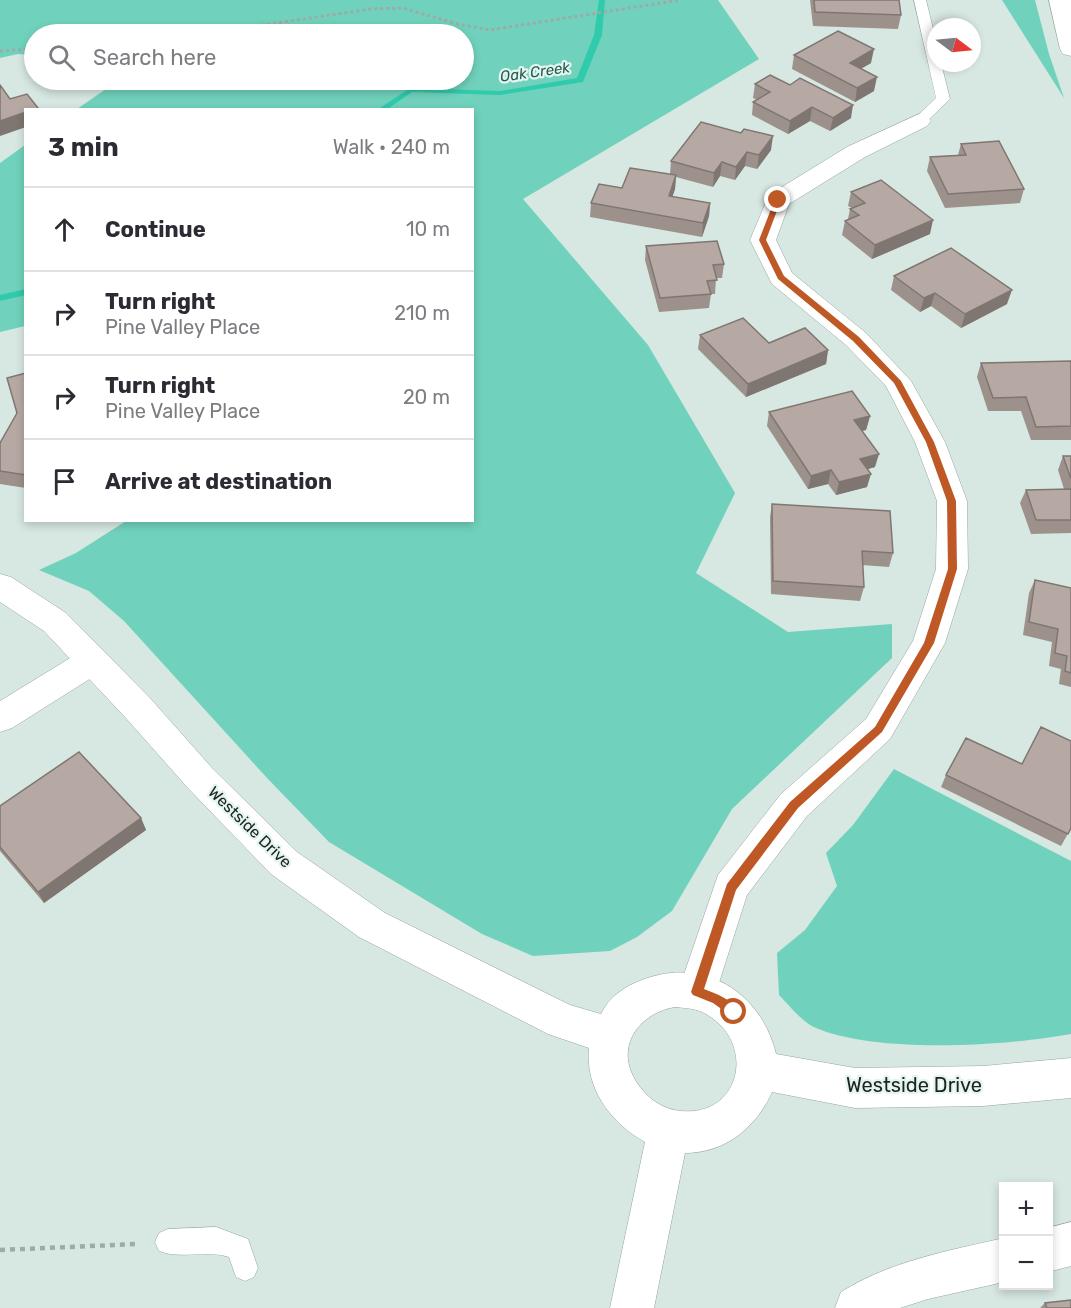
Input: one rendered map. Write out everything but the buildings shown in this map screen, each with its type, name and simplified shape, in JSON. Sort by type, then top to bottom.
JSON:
[{"type":"street","points":[[1060,0],[1071,49]]},
{"type":"street","points":[[697,992],[731,887],[794,805],[878,729],[929,643],[952,569],[952,501],[930,442],[897,381],[856,339],[781,278],[763,240],[778,200],[856,152],[919,121]]},
{"type":"street","name":"Westside Drive","points":[[0,586],[55,622],[137,707],[200,778],[284,863],[372,926],[562,1021],[610,1036]]},
{"type":"street","points":[[0,718],[92,661]]},
{"type":"street","points":[[675,989],[697,992],[717,1000],[734,1012],[747,1029],[756,1049],[758,1070],[751,1093],[738,1113],[718,1127],[693,1133],[668,1132],[644,1121],[625,1104],[612,1083],[608,1059],[610,1036],[620,1017],[635,1002],[654,993],[675,989]]},
{"type":"street","name":"Westside Drive","points":[[758,1070],[855,1088],[983,1086],[1071,1078]]},
{"type":"street","points":[[632,1308],[668,1132]]},
{"type":"street","points":[[1053,1249],[1071,1244]]},
{"type":"street","points":[[857,1308],[874,1296],[906,1282],[999,1261]]},
{"type":"lane","points":[[919,121],[943,99],[920,0]]},
{"type":"lane","points":[[168,1242],[216,1240],[239,1248],[245,1268]]},
{"type":"path","points":[[474,27],[490,30],[528,26],[680,0]]},
{"type":"path","points":[[270,24],[371,9],[402,8],[458,24]]},
{"type":"path","points":[[0,51],[24,50]]},
{"type":"path","points":[[0,1250],[168,1242]]},
{"type":"green space","points":[[0,0],[718,0],[759,59],[523,199],[648,345],[735,493],[696,573],[788,632],[892,624],[892,658],[732,809],[672,911],[637,937],[610,951],[533,956],[482,934],[329,842],[268,779],[124,621],[89,591],[39,570],[76,553],[124,522],[474,522],[474,108],[78,108],[105,90],[474,90],[474,24],[24,24],[24,54],[0,58]]},
{"type":"green space","points":[[1002,0],[1035,0],[1049,54],[1064,98]]},
{"type":"green space","points":[[24,146],[24,326],[0,332],[0,163]]},
{"type":"green space","points":[[894,769],[1071,861],[1071,1034],[978,1044],[873,1042],[842,1036],[811,1026],[779,995],[777,953],[805,930],[837,886],[826,853],[853,825]]},
{"type":"waterway","name":"Oak Creek","points":[[410,90],[500,93],[580,80],[598,35],[602,0]]},
{"type":"waterway","name":"Oak Creek","points":[[383,108],[410,90]]},
{"type":"waterway","name":"Oak Creek","points":[[0,298],[24,292]]},
{"type":"route","points":[[734,1012],[717,1000],[697,992],[731,887],[794,805],[878,729],[929,643],[952,569],[952,501],[930,442],[897,381],[856,339],[781,278],[763,240],[778,200]]}]
